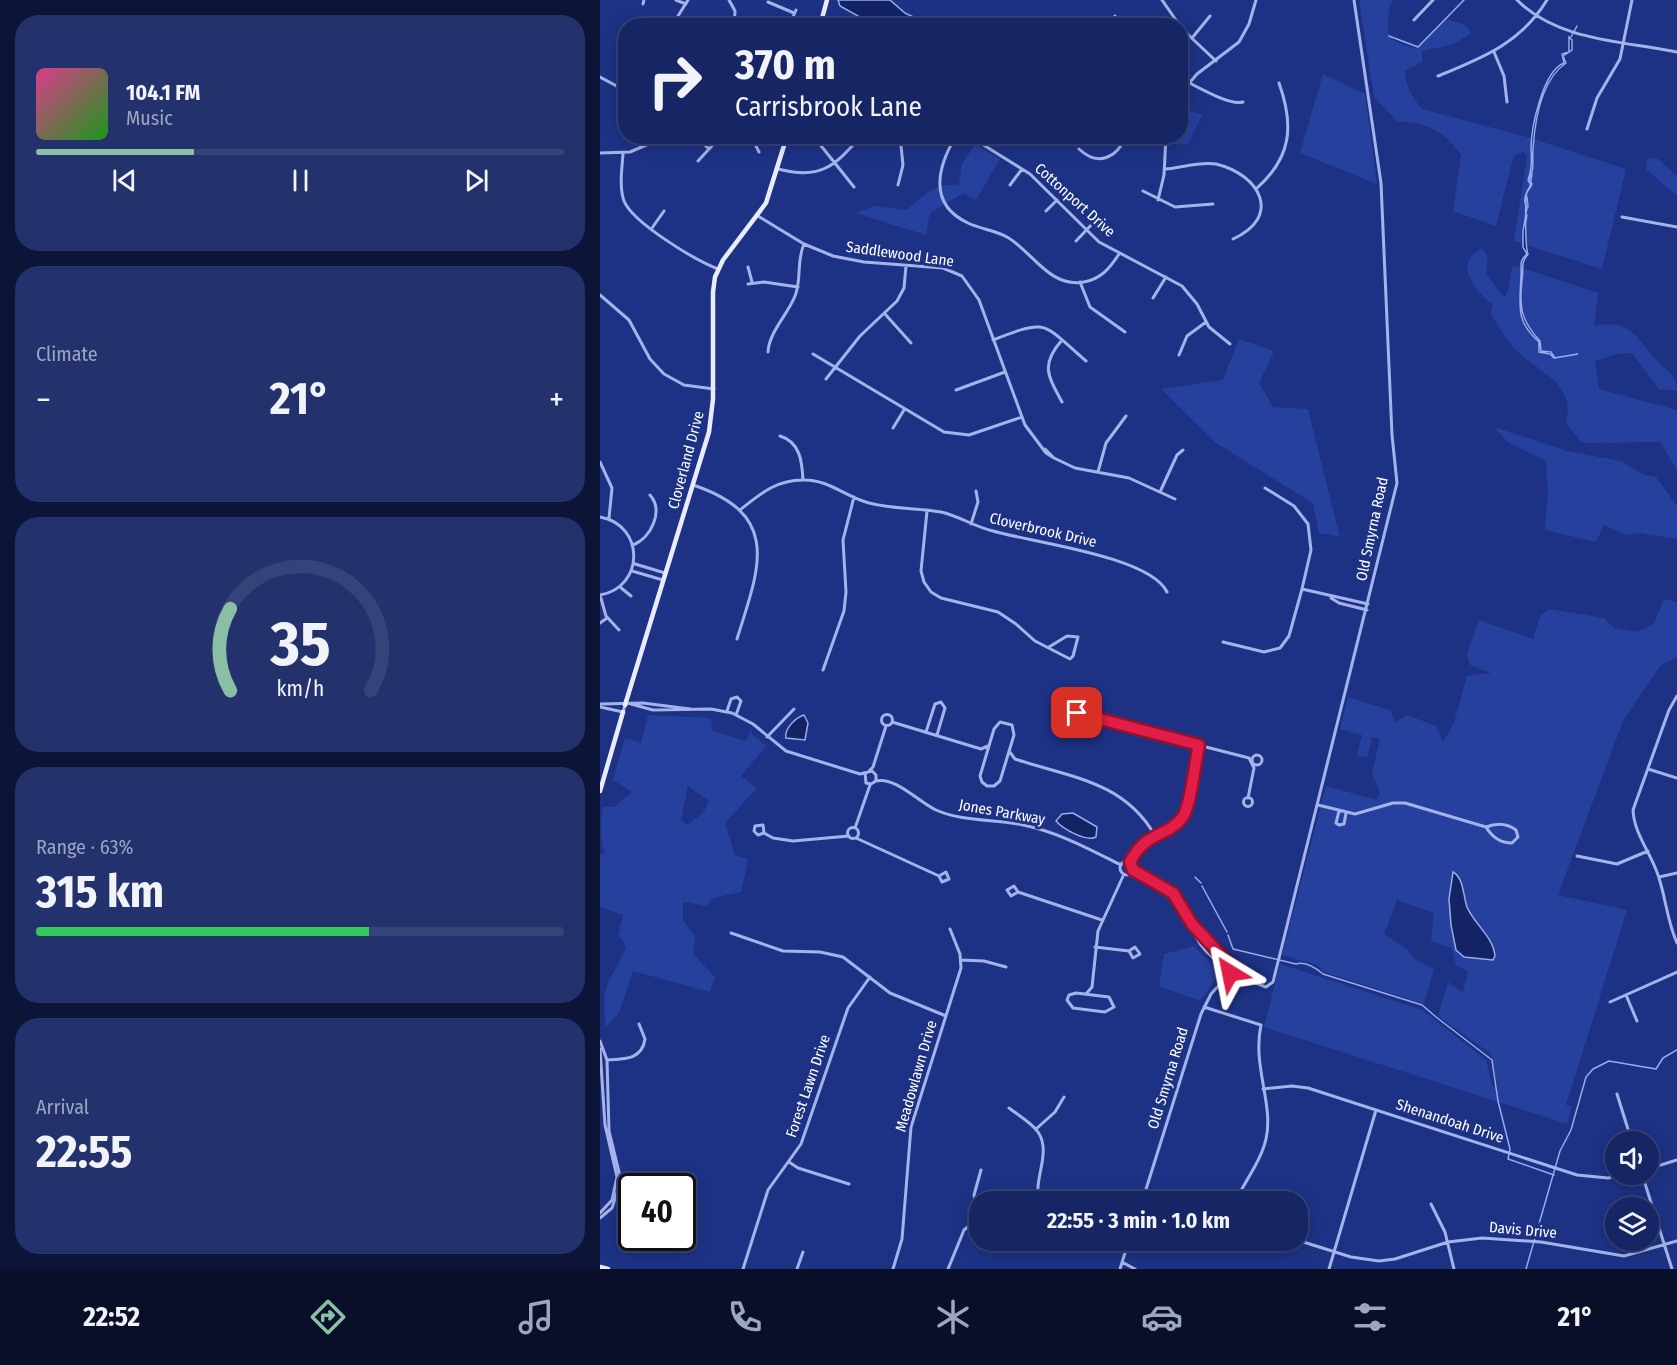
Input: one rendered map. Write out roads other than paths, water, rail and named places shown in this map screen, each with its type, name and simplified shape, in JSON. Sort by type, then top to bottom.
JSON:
[{"type":"main road","points":[[822,18],[827,0]]},
{"type":"main road","name":"Cloverland Drive","points":[[625,705],[709,432],[714,389],[713,292],[718,269],[726,254],[758,216],[770,195],[785,144]]},
{"type":"main road","points":[[600,791],[623,712]]},
{"type":"main road","points":[[600,1267],[608,1269]]},
{"type":"street","points":[[676,0],[687,2],[678,16]]},
{"type":"street","points":[[729,0],[735,11],[735,18]]},
{"type":"street","points":[[1162,0],[1174,18]]},
{"type":"street","points":[[1243,102],[1235,103],[1189,82],[1232,50],[1243,36],[1256,0]]},
{"type":"street","name":"Old Smyrna Road","points":[[1146,1191],[1204,1006],[1232,970],[1266,987],[1273,982],[1367,610],[1397,480],[1392,435],[1381,183],[1354,0]]},
{"type":"street","points":[[1414,20],[1433,0]]},
{"type":"street","points":[[1517,0],[1536,16],[1570,32],[1677,52]]},
{"type":"street","points":[[1438,76],[1494,52],[1519,34],[1547,0]]},
{"type":"street","points":[[1587,129],[1597,98],[1619,63],[1632,0]]},
{"type":"street","points":[[768,2],[795,12],[792,18]]},
{"type":"street","points":[[1192,38],[1210,16]]},
{"type":"street","points":[[1188,34],[1216,61]]},
{"type":"street","points":[[1494,52],[1504,76],[1508,102]]},
{"type":"street","points":[[600,78],[618,87]]},
{"type":"street","points":[[1257,188],[1278,167],[1286,144],[1287,114],[1279,83]]},
{"type":"street","points":[[600,153],[623,154],[647,144]]},
{"type":"street","points":[[704,144],[708,148]]},
{"type":"street","points":[[698,161],[712,144]]},
{"type":"street","points":[[755,144],[759,152]]},
{"type":"street","points":[[820,144],[854,187]]},
{"type":"street","points":[[778,169],[808,174],[836,163],[854,144]]},
{"type":"street","points":[[898,185],[903,165],[901,144]]},
{"type":"street","points":[[951,144],[943,158],[939,176],[942,194],[951,210],[966,222],[1008,237],[1055,278],[1066,282],[1080,282],[1104,273],[1119,254]]},
{"type":"street","name":"Cottonport Drive","points":[[982,144],[1022,168],[1086,231],[1119,254],[1182,286],[1194,299],[1206,322]]},
{"type":"street","points":[[1079,149],[1095,158],[1107,158],[1120,150],[1123,144]]},
{"type":"street","points":[[1158,200],[1165,169],[1166,144]]},
{"type":"street","points":[[623,154],[623,198],[634,215],[697,259],[718,269]]},
{"type":"street","points":[[1165,169],[1215,164],[1247,177],[1257,188],[1261,204],[1257,217],[1233,239]]},
{"type":"street","points":[[1010,185],[1022,168]]},
{"type":"street","points":[[1143,192],[1180,207],[1213,204]]},
{"type":"street","points":[[1046,211],[1057,200]]},
{"type":"street","points":[[652,228],[664,211]]},
{"type":"street","name":"Saddlewood Lane","points":[[758,216],[804,244],[851,260],[946,269],[962,276],[978,297],[1022,417],[1030,432],[1048,455],[1070,466],[1129,478],[1175,499]]},
{"type":"street","points":[[1622,217],[1664,227],[1677,227]]},
{"type":"street","points":[[1076,241],[1095,221]]},
{"type":"street","points":[[768,352],[770,342],[798,287],[798,262],[804,244]]},
{"type":"street","points":[[826,379],[838,367],[860,336],[885,314],[903,290],[906,266]]},
{"type":"street","points":[[748,267],[750,283],[798,287]]},
{"type":"street","points":[[1153,298],[1166,277]]},
{"type":"street","points":[[1080,282],[1090,307],[1125,333]]},
{"type":"street","points":[[600,296],[629,320],[647,355],[664,374],[688,386],[714,389]]},
{"type":"street","points":[[885,314],[911,343]]},
{"type":"street","points":[[1179,355],[1188,334],[1206,322],[1215,333],[1230,344]]},
{"type":"street","points":[[993,340],[1038,325],[1048,329],[1086,361]]},
{"type":"street","points":[[1062,340],[1051,354],[1047,368],[1062,402]]},
{"type":"street","points":[[813,354],[838,367],[935,429],[963,436],[976,434],[1022,417]]},
{"type":"street","points":[[956,390],[1005,372]]},
{"type":"street","points":[[893,428],[904,410]]},
{"type":"street","points":[[1098,472],[1106,443],[1126,416]]},
{"type":"street","points":[[780,436],[791,441],[797,449],[802,462],[803,480]]},
{"type":"street","points":[[1160,492],[1176,457],[1183,450]]},
{"type":"street","points":[[600,462],[612,488],[609,518]]},
{"type":"street","name":"Cloverbrook Drive","points":[[740,510],[767,489],[803,480],[824,483],[876,504],[947,514],[995,532],[1109,558],[1156,581],[1167,592]]},
{"type":"street","points":[[693,485],[720,495],[740,510],[755,535],[758,555],[756,574],[737,639]]},
{"type":"street","points":[[1223,642],[1264,652],[1280,648],[1289,636],[1302,589],[1311,550],[1308,524],[1294,506],[1265,488]]},
{"type":"street","points":[[971,524],[978,502],[976,491]]},
{"type":"street","points":[[633,545],[646,536],[654,522],[655,504],[650,495]]},
{"type":"street","points":[[823,670],[844,609],[843,540],[854,497]]},
{"type":"street","points":[[927,511],[921,571],[928,588],[939,597],[1003,615],[1035,641],[1071,659],[1078,637],[1067,636],[1049,647]]},
{"type":"street","points":[[600,517],[609,518],[626,531],[633,545],[633,568],[620,586],[600,595],[607,618],[619,630]]},
{"type":"street","points":[[633,568],[665,573]]},
{"type":"street","points":[[633,568],[663,580]]},
{"type":"street","points":[[620,586],[632,596]]},
{"type":"street","points":[[1302,589],[1329,597],[1368,604]]},
{"type":"street","points":[[1329,597],[1339,603],[1367,610]]},
{"type":"street","points":[[600,622],[607,618]]},
{"type":"street","points":[[1677,696],[1669,710],[1633,810],[1636,828],[1659,877],[1669,923],[1677,943]]},
{"type":"street","points":[[727,711],[732,698],[738,697],[741,702],[736,715]]},
{"type":"street","points":[[926,732],[935,704],[941,702],[945,708],[937,735]]},
{"type":"street","points":[[600,706],[631,704],[727,711],[792,754],[863,774],[873,767],[886,726],[892,722]]},
{"type":"street","points":[[600,706],[623,712],[625,705]]},
{"type":"street","points":[[766,737],[794,709]]},
{"type":"street","points":[[1077,714],[1248,758],[1253,762],[1254,769],[1248,798]]},
{"type":"street","points":[[886,726],[882,722],[885,716],[890,716],[892,722]]},
{"type":"street","points":[[892,722],[981,749],[986,756]]},
{"type":"street","points":[[1007,722],[1014,731],[1009,751],[998,783],[987,786],[980,778],[997,724],[1007,722]]},
{"type":"street","points":[[981,749],[989,745]]},
{"type":"street","points":[[1124,874],[1121,865],[1130,862],[1142,844],[1154,834],[1179,821],[1186,812],[1199,745]]},
{"type":"street","points":[[1009,751],[1015,759],[1115,792],[1135,807],[1154,834]]},
{"type":"street","points":[[1005,763],[1015,759]]},
{"type":"street","points":[[855,828],[868,785],[877,780],[873,767]]},
{"type":"street","points":[[1648,769],[1677,778]]},
{"type":"street","points":[[869,771],[874,772]]},
{"type":"street","points":[[863,774],[868,785]]},
{"type":"street","name":"Jones Parkway","points":[[877,780],[897,786],[938,811],[1046,831],[1121,865]]},
{"type":"street","points":[[1318,805],[1346,813],[1360,814],[1400,802],[1448,818],[1486,827],[1498,824],[1508,826],[1516,830],[1518,837],[1513,842],[1504,842],[1494,837],[1486,827]]},
{"type":"street","points":[[1339,811],[1336,822],[1339,825],[1344,824],[1346,813]]},
{"type":"street","points":[[849,836],[849,830],[855,828]]},
{"type":"street","points":[[855,828],[859,832],[856,838]]},
{"type":"street","points":[[764,833],[778,839],[793,841],[849,836],[939,876]]},
{"type":"street","points":[[1576,856],[1617,864],[1648,851]]},
{"type":"street","points":[[1130,862],[1133,870],[1173,893],[1192,924],[1201,946],[1232,970]]},
{"type":"street","points":[[1096,995],[1092,987],[1095,947],[1102,921],[1124,874],[1133,870]]},
{"type":"street","points":[[1659,877],[1677,873]]},
{"type":"street","points":[[1018,892],[1102,921]]},
{"type":"street","points":[[950,928],[962,960],[984,961],[1006,967]]},
{"type":"street","points":[[731,933],[783,951],[837,955],[855,964],[895,996],[946,1016]]},
{"type":"street","points":[[1095,947],[1130,951]]},
{"type":"street","name":"Meadowlawn Drive","points":[[893,1269],[902,1239],[910,1131],[962,960]]},
{"type":"street","points":[[1611,1002],[1677,972]]},
{"type":"street","name":"Forest Lawn Drive","points":[[742,1269],[768,1190],[775,1177],[789,1162],[803,1141],[849,1005],[870,977]]},
{"type":"street","points":[[1086,994],[1092,987]]},
{"type":"street","points":[[1072,993],[1086,994],[1111,998],[1114,1003],[1112,1009],[1105,1012],[1074,1009],[1067,1004],[1072,993]]},
{"type":"street","points":[[1626,995],[1637,1022]]},
{"type":"street","points":[[1204,1006],[1261,1025],[1257,1052],[1267,1119],[1266,1138],[1262,1154],[1246,1177],[1240,1191]]},
{"type":"street","points":[[604,1060],[630,1059],[638,1054],[645,1040],[639,1024]]},
{"type":"street","points":[[600,1041],[604,1060],[609,1131],[621,1180],[612,1208],[600,1218]]},
{"type":"street","points":[[600,1049],[604,1060],[605,1125],[616,1179],[611,1201],[600,1213]]},
{"type":"street","name":"Shenandoah Drive","points":[[1263,1089],[1299,1086],[1556,1167],[1598,1178],[1605,1177]]},
{"type":"street","points":[[1617,1094],[1629,1131]]},
{"type":"street","points":[[1036,1129],[1055,1112],[1064,1096]]},
{"type":"street","points":[[1009,1108],[1036,1129],[1044,1147],[1037,1182],[1038,1191]]},
{"type":"street","points":[[1329,1269],[1376,1110]]},
{"type":"street","points":[[1659,1166],[1677,1160]]},
{"type":"street","points":[[789,1162],[802,1170],[849,1184]]},
{"type":"street","points":[[975,1191],[981,1170]]},
{"type":"street","points":[[1645,1185],[1672,1269]]},
{"type":"street","points":[[1431,1204],[1442,1224],[1454,1269]]},
{"type":"street","points":[[948,1269],[964,1230],[969,1226]]},
{"type":"street","name":"Davis Drive","points":[[1308,1244],[1360,1260],[1389,1261],[1448,1242],[1493,1237],[1534,1241],[1624,1256],[1677,1241]]},
{"type":"street","points":[[1120,1269],[1126,1251]]},
{"type":"street","points":[[797,1269],[803,1252]]},
{"type":"street","points":[[1122,1262],[1136,1269]]},
{"type":"waterway","points":[[1389,36],[1418,47],[1464,0]]},
{"type":"waterway","points":[[1571,37],[1577,26]]},
{"type":"waterway","points":[[1530,187],[1532,174]]},
{"type":"waterway","points":[[1527,197],[1528,207]]},
{"type":"waterway","points":[[1525,225],[1527,215]]},
{"type":"waterway","points":[[1195,877],[1201,883]]},
{"type":"waterway","points":[[1202,886],[1227,932]]},
{"type":"waterway","points":[[1228,935],[1233,949],[1296,964],[1307,964],[1323,974],[1422,1005],[1492,1060],[1498,1101],[1510,1149],[1508,1159],[1554,1175]]},
{"type":"waterway","points":[[1526,1269],[1560,1151],[1571,1130],[1586,1077],[1593,1069],[1609,1061],[1656,1069],[1663,1058],[1677,1050]]}]
